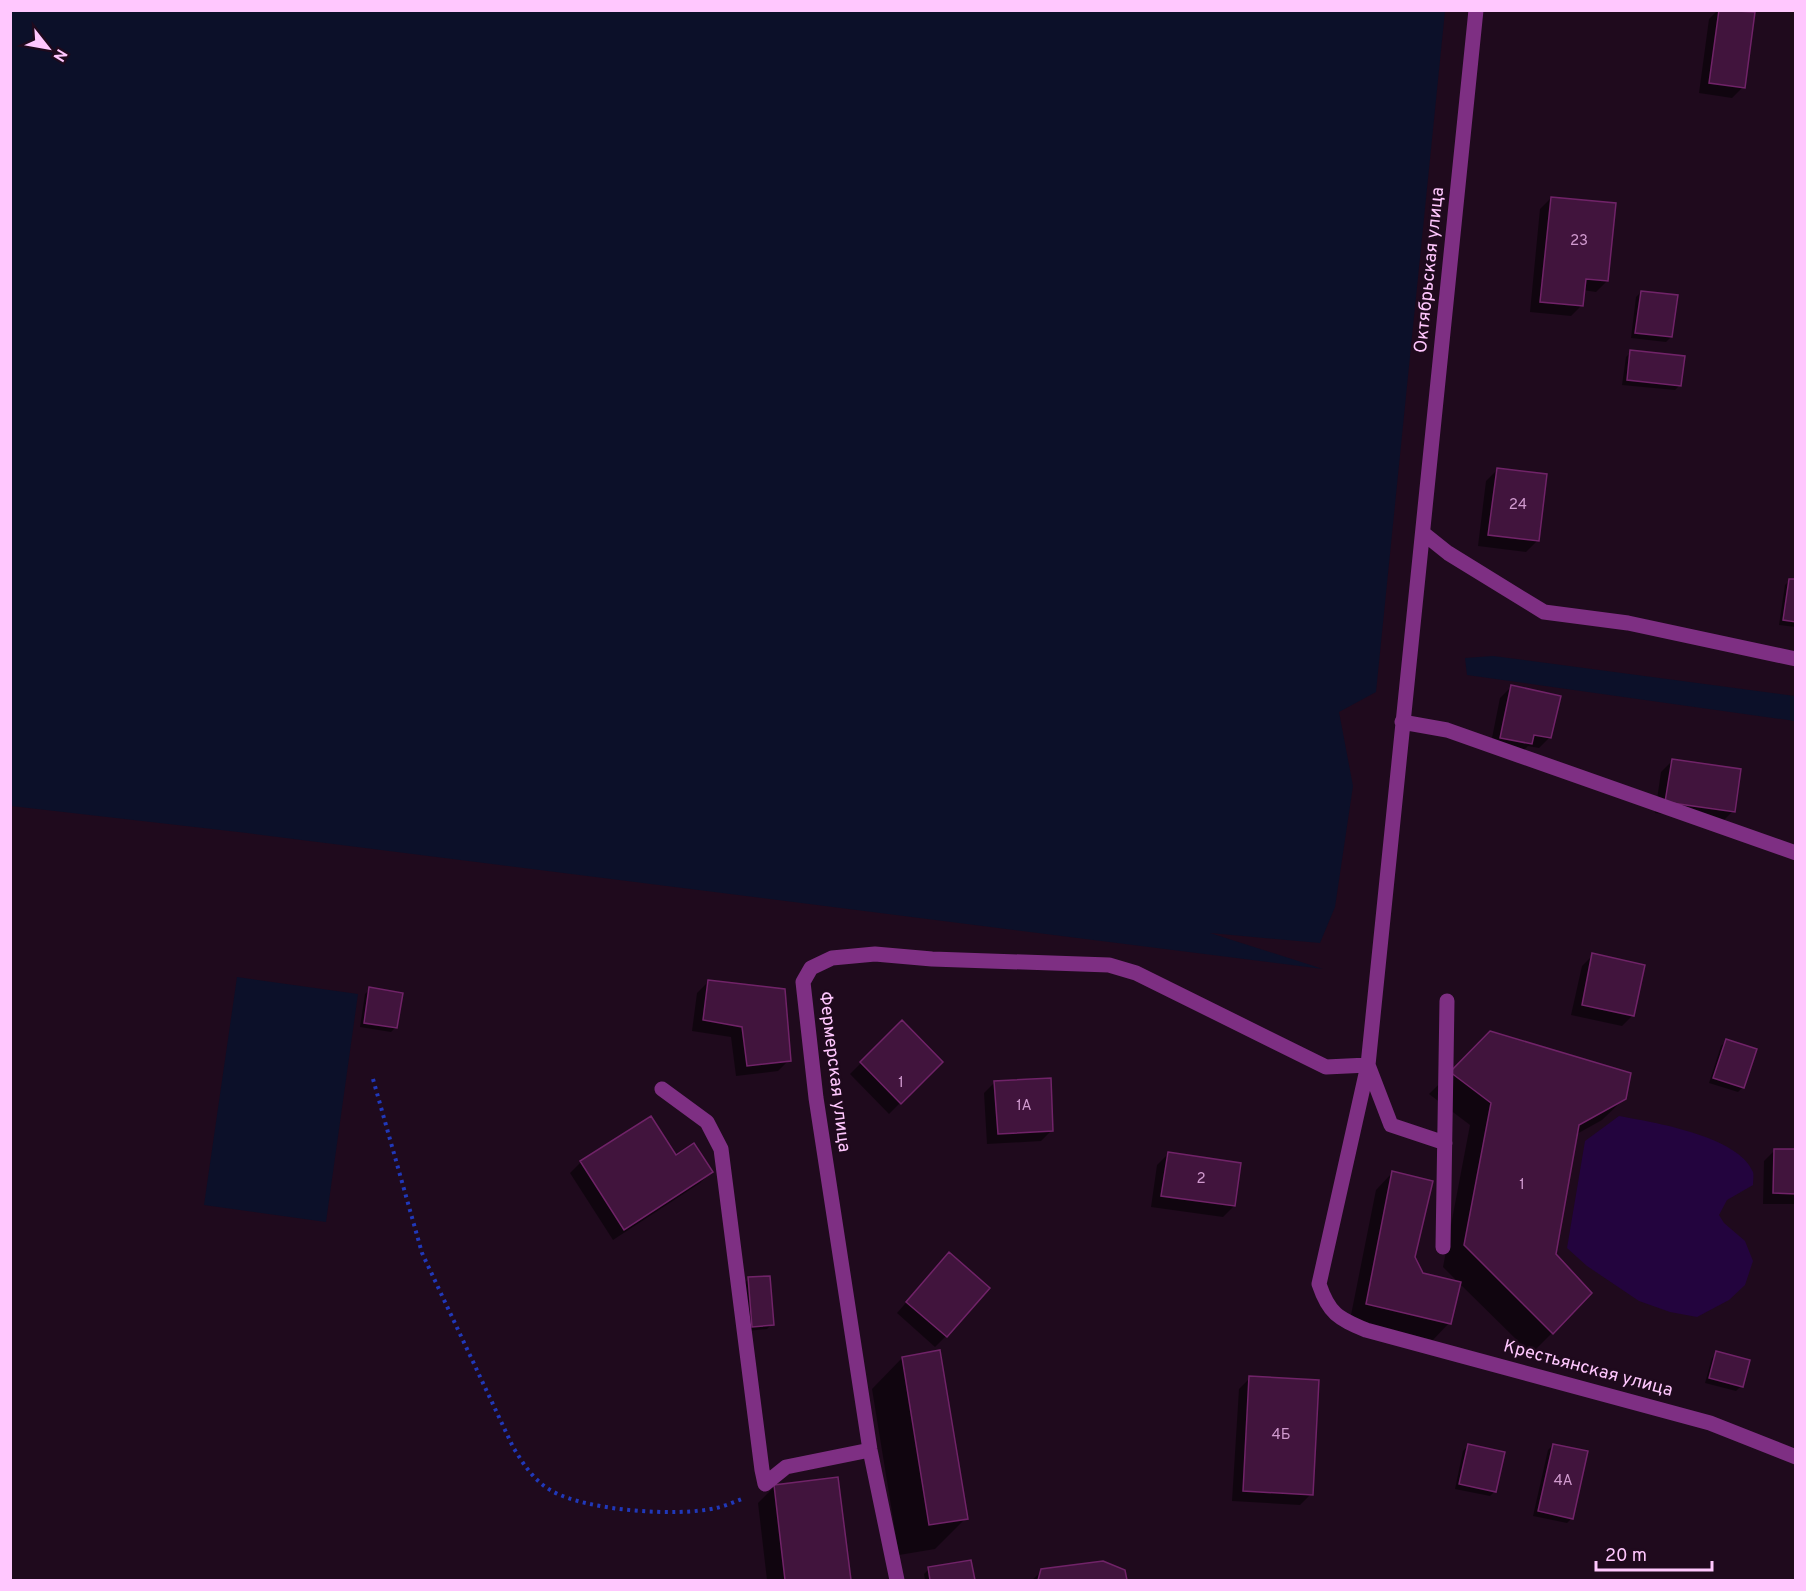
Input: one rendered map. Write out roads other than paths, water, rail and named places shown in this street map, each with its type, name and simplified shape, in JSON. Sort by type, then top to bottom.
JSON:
[{"type":"street","name":"Октябрьская улица","points":[[1368,1065],[1476,10]]},
{"type":"street","points":[[1423,532],[1448,553],[1544,612],[1628,623],[1796,659]]},
{"type":"street","points":[[1402,722],[1447,730],[1796,853]]},
{"type":"street","name":"Фермерская улица","points":[[897,1581],[870,1450],[816,1098],[802,981],[811,968],[832,958],[875,954],[932,959],[1108,965],[1136,973],[1326,1067],[1368,1065]]},
{"type":"street","points":[[1443,1247],[1447,1001]]},
{"type":"street","points":[[1368,1065],[1391,1125],[1445,1143]]},
{"type":"street","name":"Крестьянская улица","points":[[1368,1065],[1319,1284],[1324,1300],[1333,1313],[1366,1330],[1710,1423],[1796,1457]]},
{"type":"street","points":[[662,1089],[707,1122],[721,1149],[765,1484],[786,1467],[870,1450]]}]
